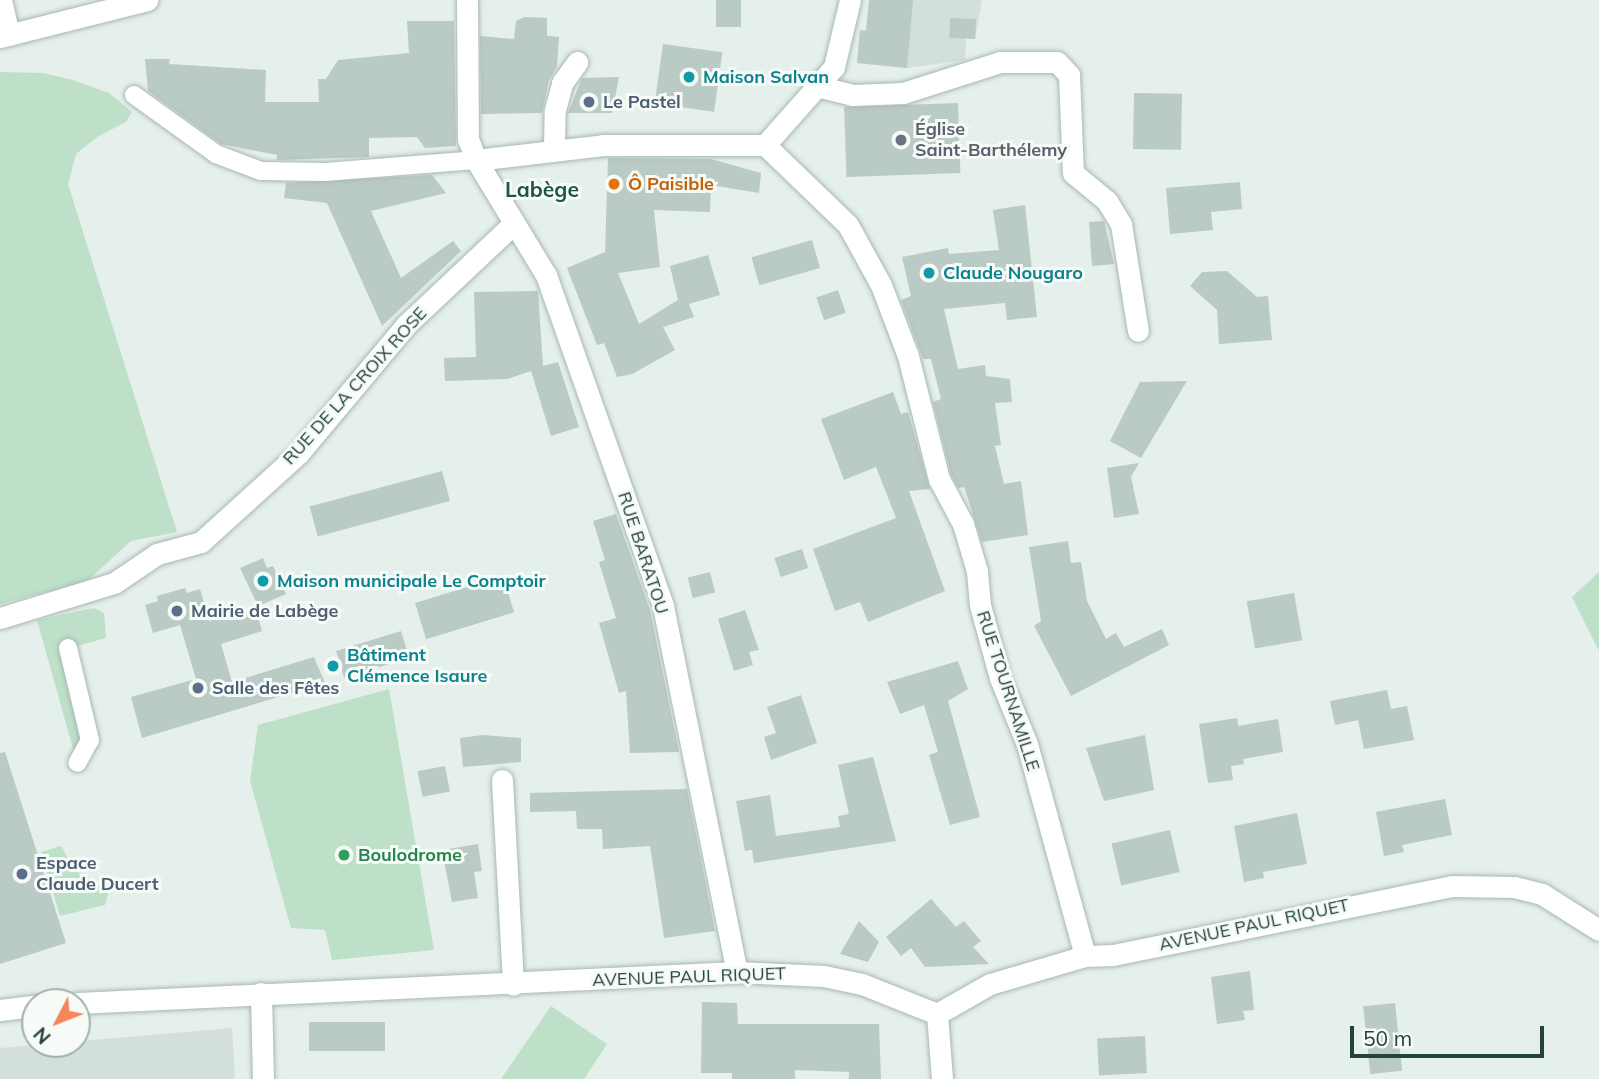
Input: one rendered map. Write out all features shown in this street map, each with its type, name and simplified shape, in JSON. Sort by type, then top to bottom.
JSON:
[{"type":"street","points":[[1,0],[4,36],[146,0]]},
{"type":"street","name":"RUE BARATOU","points":[[467,0],[468,139],[476,160],[546,275],[663,606],[737,972]]},
{"type":"street","points":[[134,95],[216,154],[261,172],[325,172],[476,160],[554,149],[765,145],[834,66],[850,0]]},
{"type":"street","points":[[554,149],[562,83],[577,62]]},
{"type":"street","points":[[817,86],[852,95],[903,93],[1000,62],[1057,62],[1069,75],[1073,173],[1107,201],[1121,223],[1138,331]]},
{"type":"street","name":"RUE TOURNAMILLE","points":[[765,145],[848,225],[881,285],[908,356],[939,479],[963,524],[977,571],[979,605],[1000,678],[1027,744],[1085,956]]},
{"type":"street","name":"RUE DE LA CROIX ROSE","points":[[0,618],[114,583],[157,554],[201,542],[299,453],[406,325],[513,223]]},
{"type":"street","points":[[68,648],[90,740],[77,763]]},
{"type":"street","points":[[502,780],[513,985]]},
{"type":"street","name":"AVENUE PAUL RIQUET","points":[[91,1002],[261,993],[513,985],[737,972],[824,976],[862,984],[937,1014],[990,984],[1085,956],[1113,954],[1452,886],[1514,887],[1542,894],[1599,930]]},
{"type":"street","points":[[261,993],[262,1079]]},
{"type":"street","points":[[0,1010],[21,1008]]},
{"type":"street","points":[[937,1014],[942,1079]]},
{"type":"shaded area","points":[[869,0],[982,0],[975,38],[966,38],[965,60],[907,68],[857,63],[860,30],[866,30]]},
{"type":"shaded area","points":[[232,1028],[235,1079],[0,1079],[0,1048],[21,1046],[21,1058],[91,1058],[91,1040]]},
{"type":"green space","points":[[0,72],[43,73],[73,80],[109,93],[132,112],[126,122],[97,137],[76,154],[68,184],[177,532],[131,541],[87,581],[0,604]]},
{"type":"green space","points":[[1599,572],[1599,651],[1572,597]]},
{"type":"green space","points":[[94,608],[104,613],[106,638],[69,648],[90,740],[77,763],[37,620]]},
{"type":"green space","name":"Boulodrome","points":[[389,689],[434,950],[332,960],[325,930],[291,928],[250,781],[258,725]]},
{"type":"green space","points":[[61,846],[75,871],[110,888],[105,905],[60,916],[41,852]]},
{"type":"green space","points":[[551,1006],[607,1044],[584,1079],[501,1079]]},
{"type":"building","points":[[716,0],[741,0],[741,27],[716,27]]},
{"type":"building","points":[[869,0],[913,0],[907,68],[857,63],[860,30],[866,31]]},
{"type":"building","points":[[525,17],[547,18],[547,36],[559,37],[557,67],[549,80],[542,113],[481,114],[480,36],[514,39],[516,21]]},
{"type":"building","points":[[950,18],[976,19],[975,39],[949,38]]},
{"type":"building","points":[[407,21],[454,21],[456,146],[425,148],[417,137],[369,138],[369,157],[277,160],[277,155],[221,144],[148,91],[145,59],[170,59],[169,64],[266,70],[265,102],[319,102],[318,79],[326,79],[338,60],[409,53]]},
{"type":"building","name":"Maison Salvan","points":[[663,44],[722,52],[714,112],[655,103]]},
{"type":"building","name":"Le Pastel","points":[[619,77],[612,113],[568,113],[582,78]]},
{"type":"building","points":[[1134,93],[1182,94],[1181,150],[1133,149]]},
{"type":"building","name":"Église Saint-Barthélemy","points":[[958,103],[960,173],[847,177],[844,107]]},
{"type":"building","points":[[608,158],[711,159],[761,173],[759,193],[711,185],[710,212],[654,210],[660,267],[618,273],[639,324],[678,300],[670,266],[708,255],[720,295],[689,304],[694,317],[663,327],[675,350],[632,374],[617,377],[604,343],[597,345],[567,268],[605,252]]},
{"type":"building","points":[[432,175],[446,193],[371,211],[401,278],[453,241],[461,251],[382,326],[327,203],[284,198],[286,183]]},
{"type":"building","points":[[1240,182],[1242,209],[1211,212],[1213,230],[1170,234],[1166,188]]},
{"type":"building","points":[[1025,205],[1037,317],[1007,320],[1005,303],[944,309],[958,369],[985,365],[986,376],[1010,379],[1012,402],[995,403],[1001,445],[995,446],[1004,484],[1021,481],[1028,535],[982,542],[964,487],[958,488],[951,474],[933,402],[941,399],[931,359],[923,359],[901,300],[911,296],[902,257],[948,248],[949,254],[999,250],[993,210]]},
{"type":"building","points":[[1104,221],[1114,264],[1092,266],[1089,222]]},
{"type":"building","points":[[812,240],[820,268],[759,285],[751,257]]},
{"type":"building","points":[[1227,271],[1257,297],[1268,296],[1272,340],[1219,344],[1217,310],[1190,286],[1202,272]]},
{"type":"building","points":[[838,290],[846,313],[824,320],[816,297]]},
{"type":"building","points":[[538,291],[543,366],[558,362],[579,427],[551,436],[531,371],[507,379],[445,381],[444,358],[476,357],[474,292]]},
{"type":"building","points":[[1187,381],[1141,458],[1110,441],[1140,382]]},
{"type":"building","points":[[893,392],[901,414],[908,412],[930,489],[909,491],[945,591],[868,622],[860,602],[835,611],[813,549],[896,518],[876,467],[844,480],[821,419]]},
{"type":"building","points":[[1139,463],[1131,477],[1139,514],[1114,518],[1107,468]]},
{"type":"building","points":[[442,471],[450,501],[318,536],[310,506]]},
{"type":"building","points":[[616,514],[650,610],[679,752],[630,753],[626,691],[619,693],[599,623],[616,618],[599,562],[605,560],[593,521]]},
{"type":"building","points":[[1068,541],[1071,563],[1081,562],[1087,601],[1106,639],[1116,633],[1124,647],[1162,629],[1169,645],[1071,696],[1034,626],[1041,621],[1029,547]]},
{"type":"building","points":[[802,549],[808,568],[781,577],[774,558]]},
{"type":"building","name":"Maison municipale Le Comptoir","points":[[263,558],[267,568],[273,566],[286,594],[258,606],[240,568]]},
{"type":"building","points":[[710,572],[715,592],[693,598],[688,578]]},
{"type":"building","points":[[503,576],[514,612],[426,639],[415,603]]},
{"type":"building","points":[[185,588],[187,593],[200,589],[209,621],[256,610],[262,631],[221,644],[232,682],[314,657],[325,683],[142,738],[131,697],[196,679],[180,625],[153,633],[145,605],[158,601],[157,596]]},
{"type":"building","points":[[1294,593],[1302,640],[1255,649],[1247,601]]},
{"type":"building","points":[[745,610],[759,650],[749,652],[753,665],[734,671],[718,619]]},
{"type":"building","points":[[401,631],[409,658],[344,678],[336,651]]},
{"type":"building","points":[[958,661],[968,689],[948,701],[980,817],[950,825],[929,755],[938,752],[924,705],[900,714],[887,682]]},
{"type":"building","points":[[1387,690],[1391,709],[1407,706],[1414,740],[1364,749],[1358,720],[1335,725],[1330,701]]},
{"type":"building","points":[[801,695],[817,743],[771,760],[764,737],[776,733],[767,707]]},
{"type":"building","points":[[1237,718],[1238,726],[1278,719],[1283,752],[1243,759],[1244,764],[1231,766],[1233,780],[1208,783],[1199,724]]},
{"type":"building","points":[[483,735],[521,738],[521,762],[463,767],[460,738]]},
{"type":"building","points":[[1145,735],[1154,790],[1104,801],[1086,748]]},
{"type":"building","name":"Espace Claude Ducert","points":[[5,752],[66,943],[0,964],[0,753]]},
{"type":"building","points":[[873,757],[896,841],[754,863],[752,850],[745,851],[736,801],[770,795],[776,836],[840,827],[838,816],[849,814],[838,765]]},
{"type":"building","points":[[445,766],[450,792],[422,797],[418,771]]},
{"type":"building","points":[[687,789],[715,931],[664,938],[650,846],[603,849],[602,829],[577,829],[576,811],[530,812],[530,793]]},
{"type":"building","points":[[1445,799],[1452,835],[1402,845],[1404,852],[1384,856],[1376,812]]},
{"type":"building","points":[[1297,813],[1307,864],[1263,872],[1264,878],[1244,882],[1234,826]]},
{"type":"building","points":[[1170,830],[1180,872],[1121,885],[1112,843]]},
{"type":"building","points":[[478,844],[482,871],[474,872],[478,898],[452,902],[442,850]]},
{"type":"building","points":[[931,899],[956,927],[964,921],[981,941],[973,947],[989,964],[925,967],[911,948],[901,956],[886,937]]},
{"type":"building","points":[[859,921],[879,942],[868,962],[840,954]]},
{"type":"building","points":[[1250,971],[1254,1010],[1243,1011],[1245,1020],[1217,1024],[1211,977]]},
{"type":"building","points":[[702,1002],[737,1003],[738,1024],[879,1024],[881,1079],[849,1079],[849,1072],[795,1070],[795,1079],[732,1079],[732,1073],[701,1073]]},
{"type":"building","points":[[1395,1003],[1402,1071],[1370,1074],[1363,1006]]},
{"type":"building","points":[[309,1022],[385,1022],[385,1051],[309,1051]]},
{"type":"building","points":[[1145,1036],[1147,1073],[1099,1075],[1097,1039]]},
{"type":"place","name":"Maison Salvan","points":[[689,77]]},
{"type":"place","name":"Le Pastel","points":[[589,102]]},
{"type":"place","name":"Église Saint-Barthélemy","points":[[901,140]]},
{"type":"place","name":"Ô Paisible","points":[[614,184]]},
{"type":"place","name":"Claude Nougaro","points":[[929,273]]},
{"type":"place","name":"Maison municipale Le Comptoir","points":[[263,581]]},
{"type":"place","name":"Mairie de Labège","points":[[177,611]]},
{"type":"place","name":"Bâtiment Clémence Isaure","points":[[333,666]]},
{"type":"place","name":"Salle des Fêtes","points":[[198,688]]},
{"type":"place","name":"Boulodrome","points":[[344,855]]},
{"type":"place","name":"Espace Claude Ducert","points":[[22,874]]},
{"type":"district","name":"Labège","points":[[542,189]]}]
